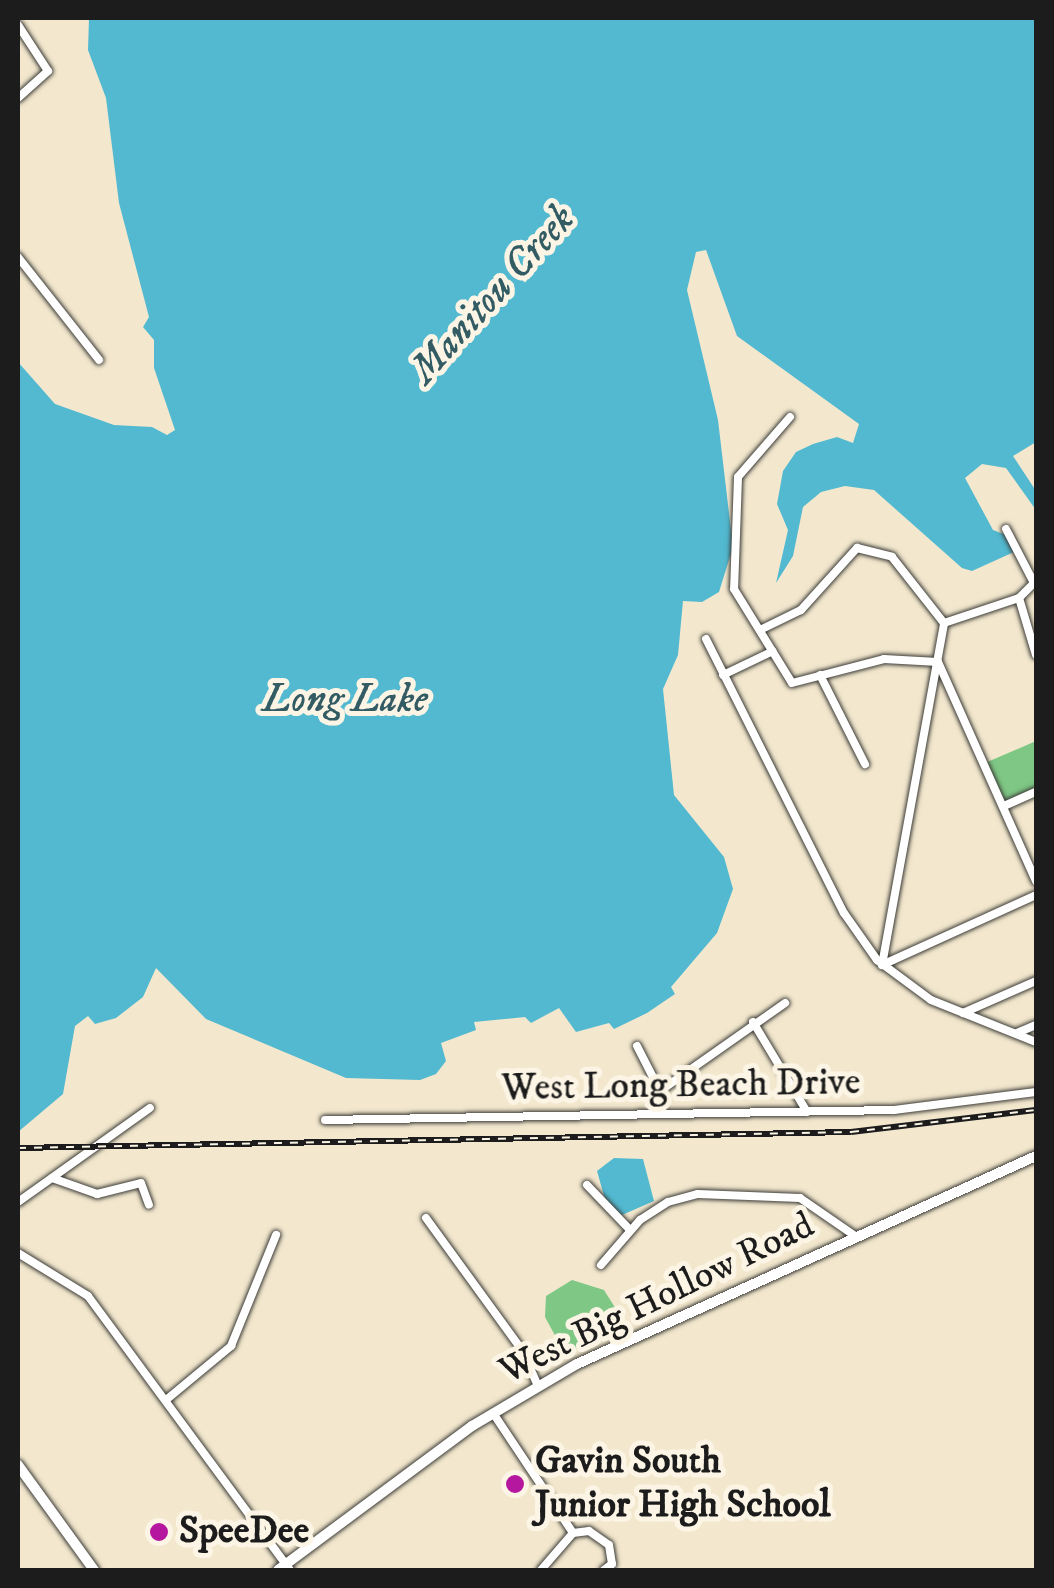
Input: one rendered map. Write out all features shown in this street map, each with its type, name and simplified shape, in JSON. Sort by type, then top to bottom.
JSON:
[{"type":"main road","name":"West Big Hollow Road","points":[[284,1568],[493,1413],[538,1386],[615,1344],[1036,1156]]},
{"type":"main road","points":[[18,1465],[94,1570]]},
{"type":"street","points":[[18,26],[48,71],[18,98]]},
{"type":"street","points":[[18,257],[100,360]]},
{"type":"street","points":[[790,417],[742,466],[736,484],[740,537],[732,584],[792,684],[884,659],[938,662]]},
{"type":"street","points":[[944,624],[1019,598],[1035,582],[1006,530]]},
{"type":"street","points":[[762,629],[801,610],[847,551],[857,548],[892,557],[944,624],[882,965]]},
{"type":"street","points":[[1019,598],[1036,656]]},
{"type":"street","points":[[706,640],[844,913],[882,965],[931,1000],[1036,1042]]},
{"type":"street","points":[[723,676],[773,651]]},
{"type":"street","points":[[938,662],[1036,880]]},
{"type":"street","points":[[820,675],[865,764]]},
{"type":"street","points":[[1004,806],[1036,792]]},
{"type":"street","points":[[882,965],[1036,895]]},
{"type":"street","points":[[963,1013],[1036,981]]},
{"type":"street","points":[[660,1091],[786,1003]]},
{"type":"street","points":[[754,1022],[807,1112]]},
{"type":"street","points":[[1016,1033],[1036,1025]]},
{"type":"street","points":[[638,1046],[660,1091],[662,1114]]},
{"type":"street","name":"West Long Beach Drive","points":[[325,1120],[926,1108],[1036,1092]]},
{"type":"street","points":[[18,1202],[150,1108]]},
{"type":"street","points":[[52,1178],[97,1194],[141,1183],[149,1205]]},
{"type":"street","points":[[587,1184],[629,1229]]},
{"type":"street","points":[[601,1265],[629,1229],[683,1196],[761,1193],[814,1203],[855,1236]]},
{"type":"street","points":[[426,1218],[522,1350],[538,1386]]},
{"type":"street","points":[[166,1400],[230,1346],[276,1235]]},
{"type":"street","points":[[18,1253],[88,1296],[284,1568]]},
{"type":"street","points":[[493,1413],[573,1532]]},
{"type":"street","points":[[541,1570],[573,1532],[589,1531],[610,1545],[612,1564],[604,1570]]},
{"type":"green space","points":[[1036,741],[1036,792],[1004,806],[985,763]]},
{"type":"green space","points":[[572,1280],[604,1290],[621,1317],[605,1336],[574,1350],[558,1341],[545,1317],[546,1296]]},
{"type":"water","name":"Long Lake","points":[[89,18],[1036,18],[1036,442],[1013,456],[1036,491],[1036,510],[1006,468],[982,464],[965,478],[993,530],[1006,535],[1014,552],[972,571],[962,568],[874,490],[845,486],[821,492],[803,507],[793,556],[776,583],[788,530],[777,504],[783,471],[796,452],[813,444],[837,437],[853,443],[859,424],[737,336],[706,250],[696,252],[687,290],[718,420],[733,547],[719,592],[702,602],[683,601],[678,655],[663,689],[674,795],[724,857],[733,889],[717,933],[671,987],[675,994],[647,1013],[614,1029],[609,1023],[576,1032],[559,1008],[531,1023],[525,1017],[474,1022],[476,1030],[441,1043],[446,1061],[436,1074],[420,1080],[346,1078],[206,1019],[156,968],[143,997],[116,1018],[95,1024],[88,1016],[75,1026],[63,1094],[18,1132],[18,362],[55,404],[114,425],[152,427],[167,435],[175,430],[154,368],[154,340],[143,327],[149,317],[119,203],[106,98],[88,50]]},
{"type":"water","points":[[614,1158],[643,1159],[654,1201],[622,1215],[606,1203],[597,1171]]},
{"type":"railway","points":[[18,1148],[851,1132],[1036,1110]]},
{"type":"place","name":"Gavin South Junior High School","points":[[515,1484]]},
{"type":"place","name":"SpeeDee","points":[[159,1532]]},
{"type":"water label","name":"Manitou Creek","points":[[493,295]]}]
